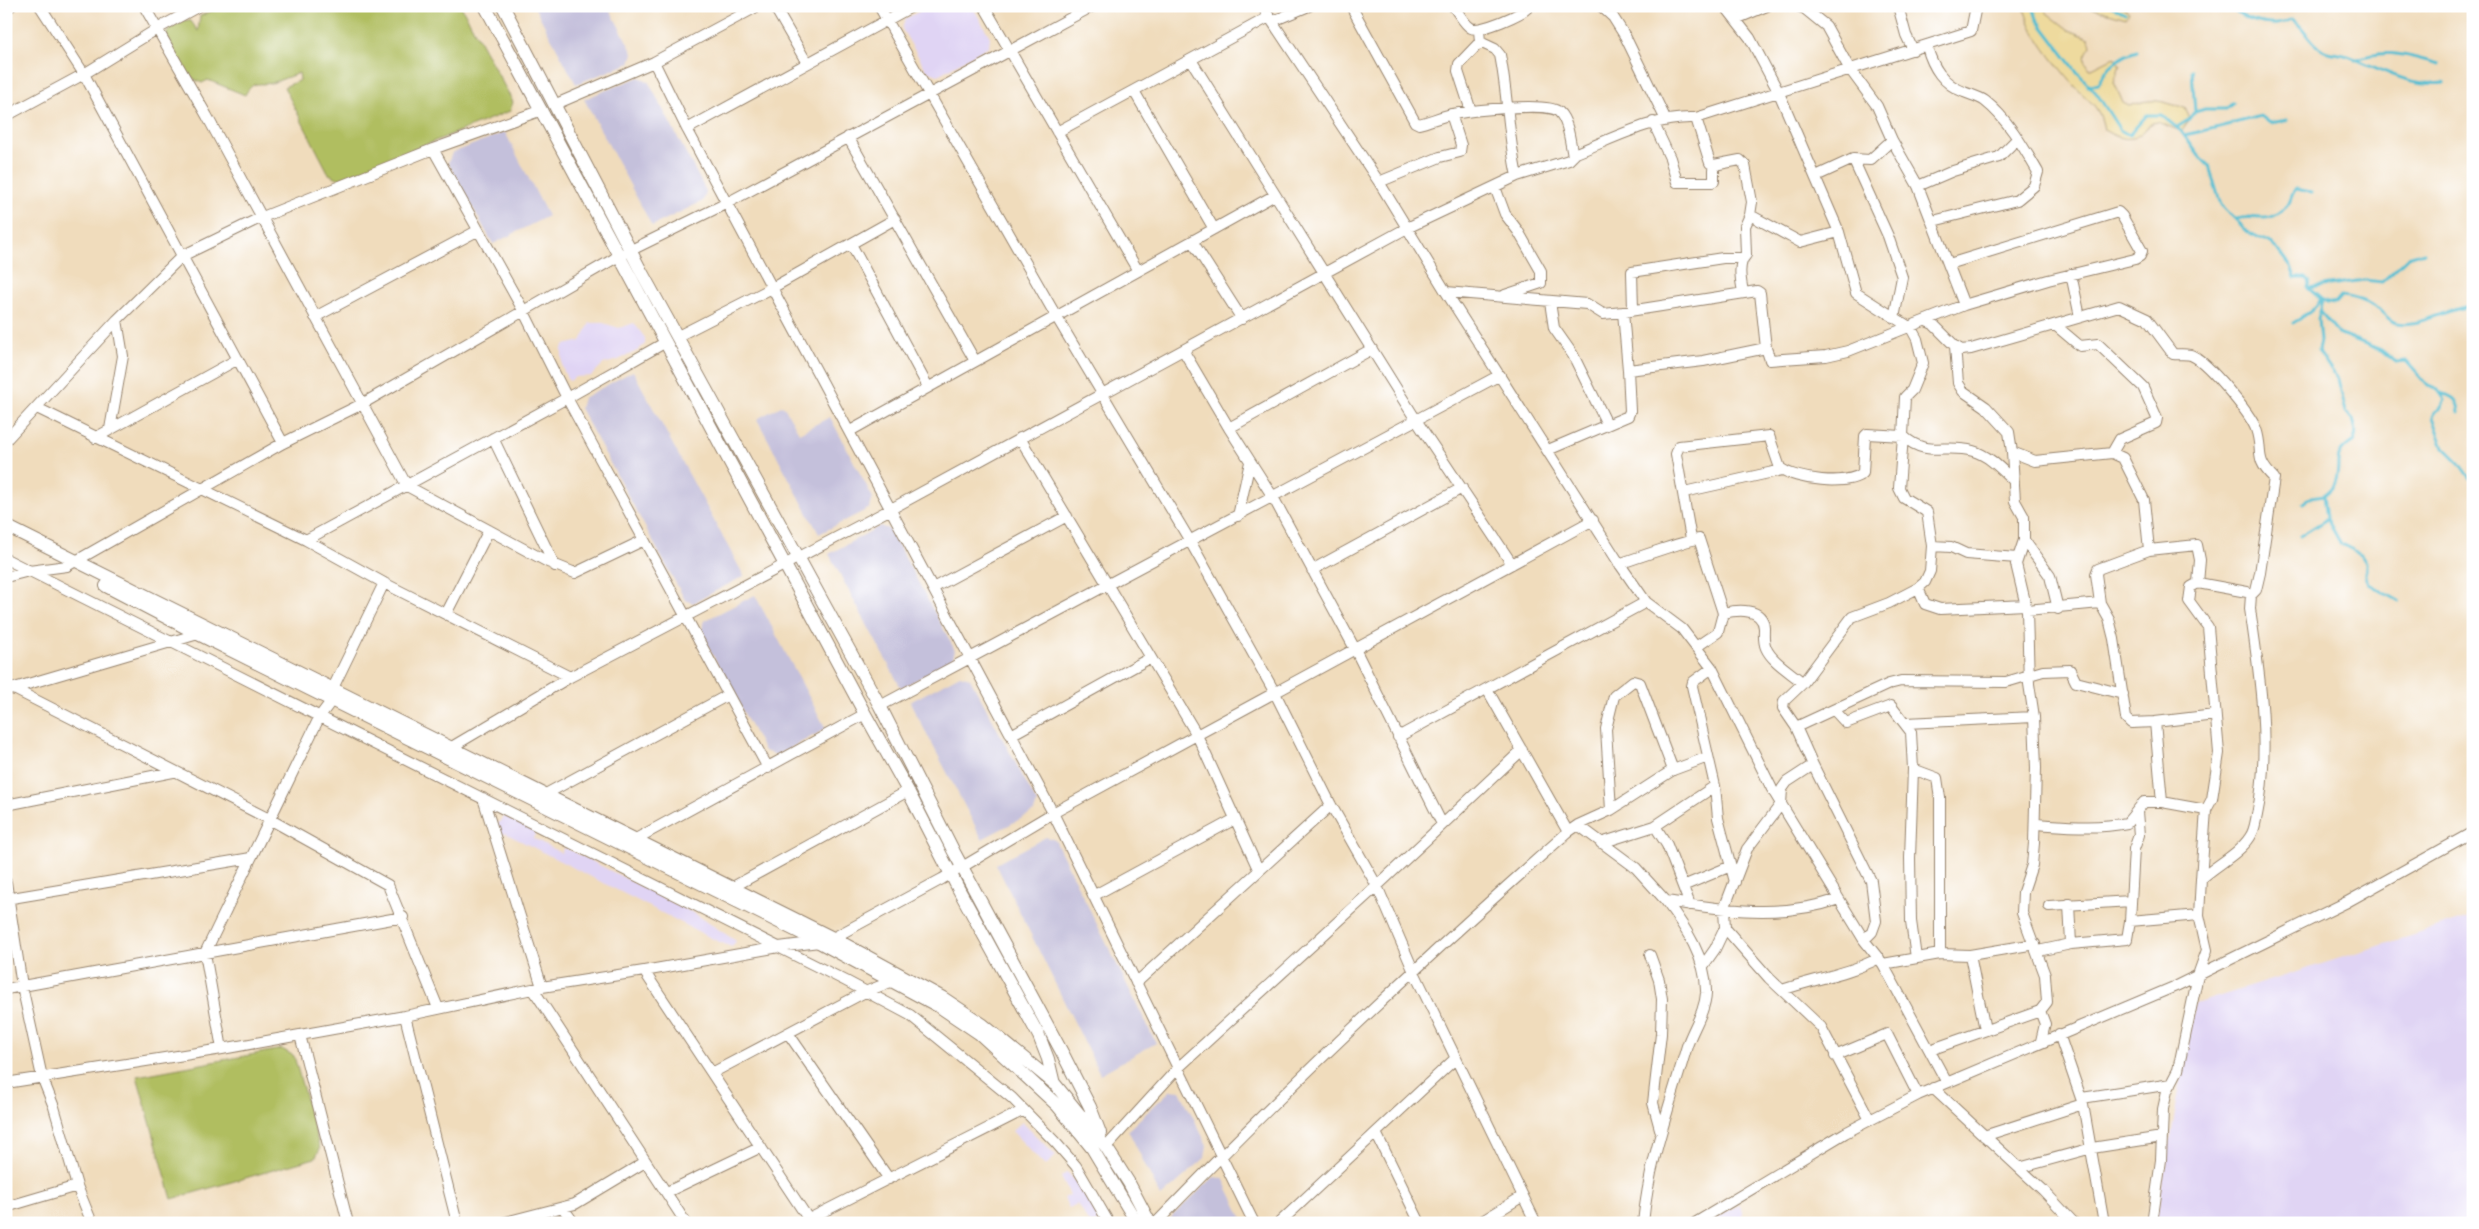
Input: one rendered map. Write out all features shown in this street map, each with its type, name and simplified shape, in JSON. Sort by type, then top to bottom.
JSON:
[{"type":"street","points":[[6,8],[11,6]]},
{"type":"street","points":[[40,6],[84,74],[283,443]]},
{"type":"street","points":[[6,116],[84,74],[156,29],[199,6]]},
{"type":"street","points":[[485,6],[880,706],[962,867],[1064,1056],[1090,1107],[1106,1147]]},
{"type":"street","points":[[503,6],[556,104],[625,254]]},
{"type":"street","points":[[556,104],[654,62],[758,6]]},
{"type":"street","points":[[774,6],[807,63]]},
{"type":"street","points":[[879,6],[1056,316],[1190,542],[1275,693],[1332,805],[1377,886],[1414,972],[1536,1223]]},
{"type":"street","points":[[687,129],[913,6]]},
{"type":"street","points":[[984,6],[1138,270]]},
{"type":"street","points":[[6,577],[71,563],[283,443],[362,404],[523,310],[625,254],[727,203],[1092,6]]},
{"type":"street","points":[[1262,6],[1379,182],[1446,292],[1620,564],[1646,602],[1682,629],[1712,668],[1781,804],[1864,940],[1881,961],[1946,1082]]},
{"type":"street","points":[[1058,132],[1271,19],[1309,6]]},
{"type":"street","points":[[1351,6],[1415,122],[1420,124],[1451,114],[1470,111],[1508,108],[1551,108],[1558,111],[1565,121],[1573,156]]},
{"type":"street","points":[[1454,6],[1471,28],[1478,30],[1523,14],[1529,6]]},
{"type":"street","points":[[1600,6],[1613,17],[1625,36],[1666,120]]},
{"type":"street","points":[[1725,6],[1760,55],[1779,93],[1839,232],[1856,293],[1911,328],[1917,339],[1923,363],[1912,390],[1905,397],[1899,488],[1904,498],[1927,512],[1932,546],[1928,577],[1918,588],[1852,617],[1803,683],[1783,704],[1796,727],[1870,881],[1876,921],[1872,932],[1864,940]]},
{"type":"street","points":[[1736,19],[1767,6]]},
{"type":"street","points":[[1797,6],[1805,9],[1826,26],[1849,68],[1877,106],[1892,140],[1918,186],[1964,305]]},
{"type":"street","points":[[1898,6],[1906,35],[1913,50]]},
{"type":"street","points":[[450,748],[570,677],[686,618],[797,557],[891,509],[1407,228],[1518,176],[1569,160],[1573,156],[1653,122],[1696,118],[1779,93],[1849,68],[1927,47],[1971,31],[1976,6]]},
{"type":"street","points":[[146,8],[156,29],[207,116],[260,218],[407,486],[555,566],[579,572],[644,540]]},
{"type":"street","points":[[1478,30],[1480,42]]},
{"type":"street","points":[[1470,111],[1458,71],[1459,64],[1480,42]]},
{"type":"street","points":[[1480,42],[1495,49],[1500,54],[1508,108],[1512,154],[1518,176]]},
{"type":"street","points":[[1927,47],[1932,65],[1950,87],[1984,100],[1996,111],[2018,139],[2038,172],[2038,179],[2028,192],[2017,200],[1933,221]]},
{"type":"street","points":[[1191,60],[1416,420],[1512,564]]},
{"type":"street","points":[[654,62],[687,129],[1053,813],[1254,1223]]},
{"type":"street","points":[[1134,91],[1214,229]]},
{"type":"street","points":[[6,440],[117,320],[182,256],[260,218],[433,149],[542,110]]},
{"type":"street","points":[[1379,182],[1440,157],[1460,152],[1461,145],[1451,114]]},
{"type":"street","points":[[1696,118],[1708,159],[1714,164],[1743,160],[1750,189],[1750,215],[1746,226],[1746,255],[1742,258],[1741,267],[1743,292]]},
{"type":"street","points":[[1653,122],[1670,158],[1677,182],[1712,182],[1714,181],[1714,164]]},
{"type":"street","points":[[848,137],[975,360]]},
{"type":"street","points":[[1918,186],[1953,171],[1999,157],[2018,139]]},
{"type":"street","points":[[1816,176],[1853,159],[1870,160],[1892,140]]},
{"type":"street","points":[[433,149],[477,231],[523,310],[567,398],[768,768]]},
{"type":"street","points":[[1853,159],[1888,236],[1902,277],[1894,318]]},
{"type":"street","points":[[1494,187],[1505,214],[1526,244],[1541,271],[1542,278],[1541,282],[1499,297]]},
{"type":"street","points":[[850,431],[1275,195]]},
{"type":"street","points":[[1446,292],[1587,304],[1603,314],[1756,291],[1760,293],[1766,348],[1770,360],[1826,356],[1867,345],[1964,305],[2140,256],[2140,246],[2120,214],[2112,214],[1949,264]]},
{"type":"street","points":[[1750,215],[1800,242],[1839,232]]},
{"type":"street","points":[[306,540],[672,339],[772,288],[895,220]]},
{"type":"street","points":[[315,317],[477,231]]},
{"type":"street","points":[[1192,241],[1242,319]]},
{"type":"street","points":[[851,244],[928,387]]},
{"type":"street","points":[[1548,450],[1629,414],[1628,311],[1632,272],[1723,258],[1742,258]]},
{"type":"street","points":[[2071,274],[2080,317]]},
{"type":"street","points":[[1550,302],[1554,328],[1573,355],[1607,424]]},
{"type":"street","points":[[1926,321],[1938,328],[1961,350],[1971,349],[2119,306],[2147,319],[2170,352],[2192,356],[2234,396],[2255,426],[2261,464],[2274,478],[2268,506],[2260,572],[2256,590],[2251,595]]},
{"type":"street","points":[[110,429],[123,356],[117,320]]},
{"type":"street","points":[[2055,325],[2080,346],[2098,344],[2143,387],[2154,410],[2157,418],[2156,423],[2120,439],[2112,453]]},
{"type":"street","points":[[672,339],[786,564],[908,791],[950,874],[1039,1036],[1048,1059],[1054,1083],[1046,1095]]},
{"type":"street","points":[[1930,1050],[2040,1011],[2047,1002],[2048,994],[2046,975],[2022,913],[2023,892],[2032,865],[2036,824],[2034,717],[2029,675],[2027,607],[2017,569],[2017,558],[2024,540],[2024,517],[2015,501],[2009,432],[1986,407],[1963,391],[1958,383],[1955,346]]},
{"type":"street","points":[[1628,370],[1703,361],[1766,348]]},
{"type":"street","points":[[1228,428],[1372,349]]},
{"type":"street","points":[[1183,350],[1228,428],[1273,497],[1355,649],[1442,824]]},
{"type":"street","points":[[95,438],[238,359]]},
{"type":"street","points":[[880,706],[1108,586],[1500,375]]},
{"type":"street","points":[[37,408],[306,540],[384,584],[570,677]]},
{"type":"street","points":[[1684,492],[1782,470],[1816,480],[1857,477],[1863,471],[1866,434],[1903,436],[1913,445],[1921,448],[1962,448],[1975,452],[1989,459],[2014,481]]},
{"type":"street","points":[[1691,539],[1676,454],[1679,446],[1769,436],[1782,470]]},
{"type":"street","points":[[493,438],[555,566]]},
{"type":"street","points":[[1020,438],[1197,735],[1259,871]]},
{"type":"street","points":[[2012,452],[2035,461],[2112,453],[2123,458],[2144,500],[2149,550]]},
{"type":"street","points":[[1238,516],[1250,462]]},
{"type":"street","points":[[1312,570],[1462,488]]},
{"type":"street","points":[[933,588],[1066,516]]},
{"type":"street","points":[[6,1083],[222,1049],[405,1016],[538,988],[778,947],[820,942],[833,938],[950,874],[1053,813],[1593,520]]},
{"type":"street","points":[[6,526],[198,634],[450,748],[833,938],[943,998],[982,1024],[1054,1083],[1106,1147],[1129,1183],[1150,1223]]},
{"type":"street","points":[[446,614],[489,530]]},
{"type":"street","points":[[6,535],[71,563],[820,942],[940,1007],[980,1034],[1046,1095],[1092,1148],[1137,1223]]},
{"type":"street","points":[[1620,564],[1691,539],[1696,538],[1701,542],[1723,613],[1718,632],[1696,647]]},
{"type":"street","points":[[2024,540],[2050,576],[2058,608]]},
{"type":"street","points":[[2198,582],[2200,560],[2197,545],[2149,550],[2097,571],[2100,603],[2109,619],[2128,721],[2139,724],[2215,714]]},
{"type":"street","points":[[1932,546],[1951,547],[1966,554],[2017,558]]},
{"type":"street","points":[[6,559],[910,1015],[1024,1110],[1076,1166],[1109,1223]]},
{"type":"street","points":[[2152,1223],[2160,1170],[2163,1109],[2171,1084],[2178,1070],[2198,975],[2207,950],[2199,915],[2201,879],[2206,810],[2212,800],[2218,752],[2208,627],[2189,601],[2191,587],[2198,582],[2238,589],[2251,595]]},
{"type":"street","points":[[222,1049],[204,954],[332,695],[384,584]]},
{"type":"street","points":[[1918,588],[1925,604],[1940,610],[2027,607],[2058,608],[2100,603]]},
{"type":"street","points":[[2201,879],[2243,845],[2250,837],[2255,826],[2261,798],[2264,732],[2251,595]]},
{"type":"street","points":[[1398,737],[1646,602]]},
{"type":"street","points":[[1723,613],[1738,610],[1757,614],[1762,620],[1764,627],[1766,648],[1773,659],[1803,683]]},
{"type":"street","points":[[9,689],[198,634]]},
{"type":"street","points":[[1011,735],[1150,658]]},
{"type":"street","points":[[1712,668],[1694,682],[1692,686],[1715,786],[1718,818],[1736,883]]},
{"type":"street","points":[[1796,727],[1889,684],[1901,681],[2006,682],[2044,671],[2070,670],[2076,682],[2123,694]]},
{"type":"street","points":[[1611,810],[1606,729],[1614,696],[1633,681],[1640,683],[1673,770]]},
{"type":"street","points":[[9,689],[271,820],[388,884],[403,917],[438,1008]]},
{"type":"street","points":[[1487,689],[1568,832]]},
{"type":"street","points":[[544,795],[728,696]]},
{"type":"street","points":[[1834,710],[1846,723],[1891,706],[1906,723],[1911,732],[1913,769],[1910,858],[1911,920],[1916,958]]},
{"type":"street","points":[[634,840],[865,714]]},
{"type":"street","points":[[1906,723],[2034,717]]},
{"type":"street","points":[[2154,722],[2162,802]]},
{"type":"street","points":[[1106,1147],[1178,1068],[1522,750]]},
{"type":"street","points":[[1156,1223],[1221,1156],[1414,972],[1568,832],[1578,825],[1611,810],[1673,770],[1708,757]]},
{"type":"street","points":[[1703,966],[1715,949],[1725,928],[1724,909],[1736,883],[1747,849],[1781,804],[1782,789],[1787,782],[1813,765]]},
{"type":"street","points":[[1913,769],[1937,778],[1940,798],[1940,954]]},
{"type":"street","points":[[6,805],[173,772]]},
{"type":"street","points":[[1601,843],[1655,826],[1715,786]]},
{"type":"street","points":[[732,888],[908,791]]},
{"type":"street","points":[[483,798],[538,988],[645,1162],[686,1223]]},
{"type":"street","points":[[2036,824],[2092,828],[2127,823],[2144,802],[2162,802],[2206,810]]},
{"type":"street","points":[[1136,983],[1332,805]]},
{"type":"street","points":[[1782,990],[1881,961],[1940,954],[1970,955],[2127,939],[2130,920],[2134,849],[2139,835],[2137,812]]},
{"type":"street","points":[[1093,896],[1235,819]]},
{"type":"street","points":[[1578,825],[1636,868],[1666,901],[1695,946],[1703,966],[1706,992],[1704,1006],[1688,1045],[1680,1075],[1660,1129],[1650,1172],[1644,1223]]},
{"type":"street","points":[[1655,826],[1667,845],[1690,904]]},
{"type":"street","points":[[1695,1223],[1845,1133],[1918,1095],[2198,975],[2347,902],[2473,832]]},
{"type":"street","points":[[7,899],[251,858]]},
{"type":"street","points":[[1684,886],[1732,866]]},
{"type":"street","points":[[6,882],[7,899],[22,986],[42,1077],[54,1107],[77,1186],[92,1223]]},
{"type":"street","points":[[1666,901],[1755,912],[1788,911],[1839,899]]},
{"type":"street","points":[[2049,906],[2131,901]]},
{"type":"street","points":[[2069,904],[2071,944]]},
{"type":"street","points":[[2130,920],[2199,915]]},
{"type":"street","points":[[6,989],[403,917]]},
{"type":"street","points":[[1725,928],[1782,990],[1821,1028],[1870,1120]]},
{"type":"street","points":[[1650,955],[1659,980],[1662,999],[1661,1034],[1653,1103],[1660,1129]]},
{"type":"street","points":[[1970,955],[1985,1030]]},
{"type":"street","points":[[644,971],[810,1221],[1024,1110]]},
{"type":"street","points":[[712,1073],[865,992],[893,981]]},
{"type":"street","points":[[2040,1011],[2046,1024],[2041,1041]]},
{"type":"street","points":[[405,1016],[457,1223]]},
{"type":"street","points":[[788,1033],[889,1179]]},
{"type":"street","points":[[1835,1056],[1887,1034],[1918,1095]]},
{"type":"street","points":[[2059,1034],[2083,1101],[2104,1223]]},
{"type":"street","points":[[300,1035],[348,1223]]},
{"type":"street","points":[[1279,1223],[1456,1058]]},
{"type":"street","points":[[1984,1136],[2083,1101],[2171,1084]]},
{"type":"street","points":[[1933,1088],[2020,1168],[2074,1223]]},
{"type":"street","points":[[1376,1133],[1420,1223]]},
{"type":"street","points":[[2020,1168],[2092,1148],[2162,1137]]},
{"type":"street","points":[[666,1192],[761,1147]]},
{"type":"street","points":[[502,1223],[563,1208],[597,1192],[645,1162]]},
{"type":"street","points":[[6,1208],[77,1186]]},
{"type":"street","points":[[1479,1223],[1523,1196]]},
{"type":"street","points":[[563,1208],[574,1223]]},
{"type":"shaded area","points":[[534,6],[608,6],[633,53],[630,63],[576,84]]},
{"type":"shaded area","points":[[929,6],[972,6],[990,37],[989,46],[938,75],[927,71],[902,29],[905,19]]},
{"type":"shaded area","points":[[639,77],[648,81],[706,191],[703,201],[652,226],[584,99]]},
{"type":"shaded area","points":[[505,132],[548,216],[493,244],[448,163],[452,153]]},
{"type":"shaded area","points":[[590,323],[603,323],[619,328],[634,323],[645,338],[645,344],[637,351],[618,360],[603,364],[591,376],[575,377],[570,381],[567,379],[562,366],[562,348],[564,345],[581,341]]},
{"type":"shaded area","points":[[633,371],[744,576],[693,603],[685,600],[580,408],[583,398]]},
{"type":"shaded area","points":[[783,405],[799,433],[830,417],[873,498],[870,508],[819,534],[757,419]]},
{"type":"shaded area","points":[[880,526],[890,530],[955,650],[952,661],[901,688],[829,554]]},
{"type":"shaded area","points":[[755,595],[826,729],[777,755],[764,751],[701,633],[704,621]]},
{"type":"shaded area","points":[[960,675],[970,678],[1037,803],[1034,812],[982,839],[910,702]]},
{"type":"shaded area","points":[[505,816],[536,832],[533,838],[561,853],[564,847],[697,915],[736,941],[732,947],[717,941],[505,833],[502,835],[493,828]]},
{"type":"shaded area","points":[[1046,837],[1055,840],[1156,1043],[1100,1074],[996,864]]},
{"type":"shaded area","points":[[2473,916],[2473,1223],[2155,1223],[2195,1004]]},
{"type":"shaded area","points":[[1171,1090],[1180,1091],[1207,1145],[1205,1158],[1161,1197],[1128,1130]]},
{"type":"shaded area","points":[[1022,1122],[1056,1156],[1045,1166],[1012,1131]]},
{"type":"shaded area","points":[[1067,1172],[1082,1188],[1100,1220],[1096,1223],[1089,1223],[1077,1204],[1069,1208],[1064,1198],[1070,1195],[1061,1177]]},
{"type":"shaded area","points":[[1214,1177],[1223,1178],[1245,1223],[1173,1223],[1171,1217]]},
{"type":"shaded area","points":[[1738,1205],[1743,1213],[1739,1223],[1710,1223]]},
{"type":"green space","points":[[223,6],[461,6],[513,102],[510,111],[340,179],[329,174],[284,87],[300,80],[299,73],[272,83],[254,85],[245,95],[208,80],[202,83],[195,80],[184,69],[166,35],[169,29],[185,20],[191,21],[198,31],[200,16]]},
{"type":"green space","points":[[282,1049],[294,1056],[320,1149],[315,1158],[172,1199],[137,1076]]},
{"type":"sand","points":[[2023,6],[2044,6],[2047,13],[2069,30],[2089,38],[2091,46],[2085,58],[2090,69],[2114,57],[2120,65],[2114,82],[2123,103],[2129,106],[2151,101],[2163,102],[2185,108],[2190,119],[2181,131],[2157,122],[2151,123],[2135,137],[2129,138],[2118,137],[2104,130],[2102,121],[2093,104],[2065,75],[2051,57],[2032,27]]},
{"type":"sand","points":[[2066,6],[2122,6],[2129,12],[2126,18],[2095,9]]},
{"type":"waterway","points":[[2033,6],[2037,19],[2078,73],[2097,94],[2120,130],[2129,135],[2147,115],[2161,115],[2181,131],[2199,156],[2209,166],[2221,205],[2248,232],[2270,243],[2280,252],[2291,266],[2295,278],[2306,278],[2310,281],[2308,288],[2321,299],[2322,305],[2318,319],[2320,341],[2318,351],[2338,379],[2346,412],[2353,419],[2356,431],[2354,441],[2339,456],[2334,485],[2324,495],[2327,519],[2341,544],[2361,554],[2366,562],[2366,576],[2369,584],[2399,601]]},
{"type":"waterway","points":[[2111,6],[2125,13]]},
{"type":"waterway","points":[[2234,6],[2233,9],[2241,16],[2259,22],[2279,24],[2292,19],[2322,50],[2348,56],[2406,79],[2418,82],[2444,83]]},
{"type":"waterway","points":[[2088,86],[2098,84],[2114,63],[2137,51]]},
{"type":"waterway","points":[[2355,60],[2366,56],[2387,53],[2439,64]]},
{"type":"waterway","points":[[2177,127],[2190,119],[2195,112],[2192,70]]},
{"type":"waterway","points":[[2195,112],[2205,109],[2226,109],[2233,103]]},
{"type":"waterway","points":[[2184,135],[2261,116],[2270,123],[2287,120]]},
{"type":"waterway","points":[[2236,219],[2250,217],[2268,218],[2274,216],[2287,206],[2296,189],[2311,192]]},
{"type":"waterway","points":[[2309,288],[2364,280],[2382,282],[2408,257],[2424,252]]},
{"type":"waterway","points":[[2293,323],[2309,313],[2321,299],[2335,303],[2341,296],[2365,302],[2380,310],[2394,322],[2406,324],[2473,306]]},
{"type":"waterway","points":[[2320,311],[2338,333],[2381,350],[2396,362],[2406,361],[2428,386],[2438,390],[2445,400],[2433,417],[2444,448],[2459,463],[2473,483]]},
{"type":"waterway","points":[[2442,393],[2454,399],[2459,412]]},
{"type":"waterway","points":[[2303,503],[2311,497],[2324,495]]},
{"type":"waterway","points":[[2300,536],[2327,519]]}]
